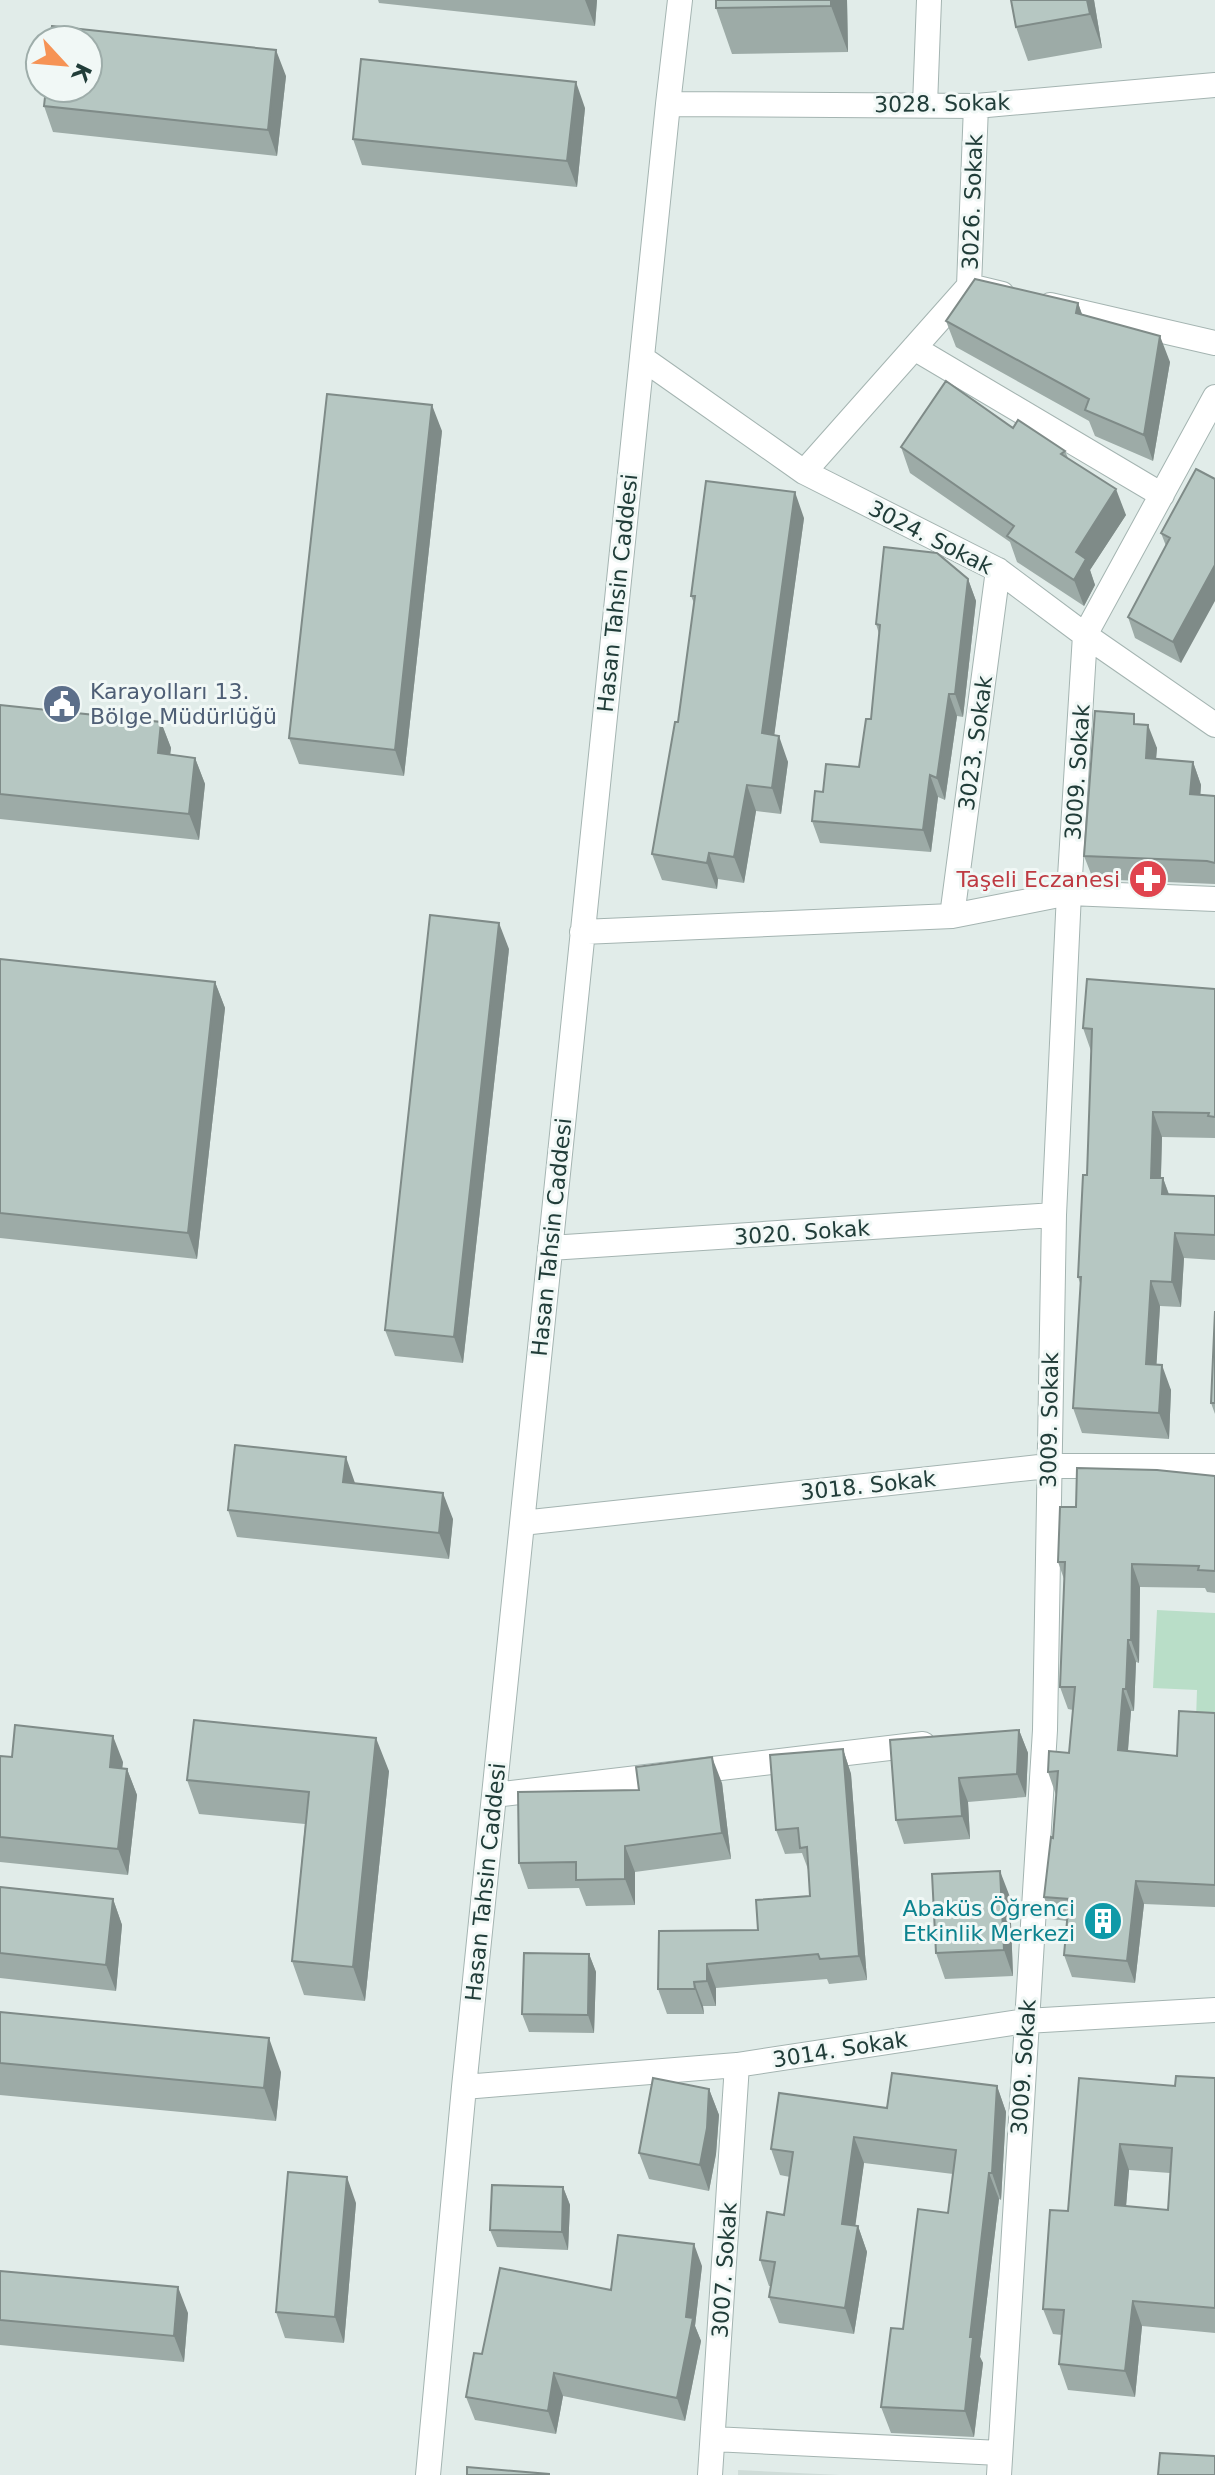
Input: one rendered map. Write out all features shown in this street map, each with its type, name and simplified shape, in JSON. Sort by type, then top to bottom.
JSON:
[{"type":"street","name":"Hasan Tahsin Caddesi","points":[[428,2475],[464,2087],[680,0]]},
{"type":"street","points":[[925,105],[929,0]]},
{"type":"street","name":"3028. Sokak","points":[[668,104],[976,106],[1215,85]]},
{"type":"street","name":"3026. Sokak","points":[[976,106],[969,286],[1215,343]]},
{"type":"street","points":[[804,472],[969,286]]},
{"type":"street","points":[[914,348],[1162,495]]},
{"type":"street","name":"3024. Sokak","points":[[642,358],[804,472],[998,570],[1215,725]]},
{"type":"street","name":"3009. Sokak","points":[[999,2464],[1026,2021],[1048,1466],[1054,1215],[1085,635],[1215,397]]},
{"type":"street","name":"3023. Sokak","points":[[952,916],[998,570]]},
{"type":"street","points":[[582,932],[952,916],[1069,893],[1215,899]]},
{"type":"street","name":"3020. Sokak","points":[[550,1248],[1054,1215]]},
{"type":"street","name":"3018. Sokak","points":[[522,1523],[1048,1466],[1215,1466]]},
{"type":"street","points":[[494,1795],[950,1741]]},
{"type":"street","name":"3014. Sokak","points":[[464,2087],[737,2065],[1026,2021],[1215,2010]]},
{"type":"street","name":"3007. Sokak","points":[[710,2475],[737,2065]]},
{"type":"street","points":[[713,2439],[999,2464]]},
{"type":"shaded area","points":[[738,2470],[840,2475],[738,2475]]},
{"type":"green space","points":[[1157,1610],[1215,1613],[1215,1719],[1196,1719],[1197,1690],[1153,1688]]},
{"type":"building","points":[[716,0],[831,0],[831,6],[716,8]]},
{"type":"building","points":[[1011,0],[1087,0],[1090,14],[1016,27]]},
{"type":"building","points":[[104,32],[276,50],[268,130],[44,106],[104,104]]},
{"type":"building","points":[[361,59],[576,82],[567,161],[353,139]]},
{"type":"building","points":[[975,279],[1078,303],[1076,313],[1160,336],[1144,435],[1085,410],[1089,399],[946,321]]},
{"type":"building","points":[[946,381],[1013,428],[1018,420],[1065,451],[1061,454],[1116,489],[1076,552],[1086,559],[1074,580],[1007,536],[1014,526],[901,447]]},
{"type":"building","points":[[327,394],[432,405],[395,750],[289,738]]},
{"type":"building","points":[[1196,469],[1215,479],[1215,565],[1173,642],[1128,617],[1170,538],[1161,533]]},
{"type":"building","points":[[706,481],[795,492],[762,733],[779,736],[772,788],[747,785],[734,857],[709,853],[707,863],[652,854],[675,722],[678,722]]},
{"type":"building","points":[[884,547],[937,553],[968,579],[955,694],[949,694],[937,778],[930,775],[923,830],[812,821],[815,791],[823,792],[826,764],[859,767],[866,719],[871,719]]},
{"type":"building","points":[[0,705],[161,722],[158,753],[195,758],[189,814],[0,794]]},
{"type":"building","points":[[1095,711],[1134,714],[1134,724],[1148,725],[1146,758],[1193,762],[1190,794],[1215,796],[1215,863],[1084,856]]},
{"type":"building","points":[[430,915],[499,923],[454,1337],[385,1330]]},
{"type":"building","points":[[0,959],[215,982],[188,1233],[0,1213]]},
{"type":"building","points":[[1087,979],[1215,989],[1215,1117],[1208,1116],[1209,1113],[1153,1112],[1151,1178],[1163,1178],[1162,1194],[1215,1196],[1215,1235],[1175,1233],[1172,1282],[1151,1281],[1146,1364],[1162,1365],[1159,1413],[1073,1408],[1092,1029],[1083,1028]]},
{"type":"building","points":[[1215,1311],[1215,1403],[1211,1403]]},
{"type":"building","points":[[235,1445],[346,1457],[343,1482],[443,1493],[439,1533],[228,1510]]},
{"type":"building","points":[[1077,1468],[1157,1470],[1215,1476],[1215,1571],[1198,1570],[1199,1566],[1132,1564],[1131,1640],[1128,1640],[1126,1689],[1123,1689],[1118,1750],[1177,1756],[1179,1711],[1215,1713],[1215,1885],[1136,1881],[1127,1961],[1064,1955],[1069,1899],[1044,1897],[1053,1838],[1058,1771],[1048,1772],[1049,1751],[1069,1753],[1075,1687],[1060,1687],[1065,1562],[1058,1562],[1060,1507],[1076,1507]]},
{"type":"building","points":[[194,1720],[376,1738],[353,1967],[292,1961],[309,1792],[187,1780]]},
{"type":"building","points":[[15,1725],[113,1736],[110,1767],[127,1769],[118,1849],[0,1837],[0,1756],[12,1757]]},
{"type":"building","points":[[1019,1730],[1017,1774],[959,1778],[962,1816],[896,1820],[890,1740]]},
{"type":"building","points":[[843,1749],[859,1956],[820,1959],[818,1954],[707,1964],[707,1981],[694,1982],[695,1989],[658,1989],[659,1931],[758,1930],[756,1900],[810,1896],[807,1847],[800,1848],[798,1828],[776,1830],[770,1755]]},
{"type":"building","points":[[712,1757],[722,1833],[625,1846],[625,1879],[576,1880],[576,1862],[519,1863],[518,1792],[639,1790],[636,1767]]},
{"type":"building","points":[[1000,1871],[1004,1950],[936,1953],[932,1874]]},
{"type":"building","points":[[0,1887],[113,1899],[106,1965],[0,1953]]},
{"type":"building","points":[[524,1953],[589,1954],[588,2015],[522,2014]]},
{"type":"building","points":[[0,2012],[269,2038],[264,2088],[0,2063]]},
{"type":"building","points":[[892,2073],[997,2086],[992,2173],[989,2173],[970,2337],[973,2337],[965,2411],[881,2407],[891,2328],[903,2329],[918,2209],[948,2213],[956,2150],[854,2137],[842,2224],[858,2226],[845,2308],[769,2297],[775,2262],[760,2260],[767,2212],[784,2215],[793,2152],[771,2149],[779,2093],[887,2108]]},
{"type":"building","points":[[1176,2076],[1215,2078],[1215,2308],[1133,2301],[1125,2371],[1059,2364],[1064,2310],[1043,2309],[1050,2210],[1068,2211],[1079,2078],[1175,2086]],"holes":[[[1120,2144],[1172,2148],[1168,2210],[1115,2205]]]},
{"type":"building","points":[[653,2078],[709,2089],[707,2128],[700,2165],[639,2153]]},
{"type":"building","points":[[288,2172],[347,2177],[335,2317],[276,2312]]},
{"type":"building","points":[[492,2185],[563,2187],[562,2232],[490,2230]]},
{"type":"building","points":[[618,2235],[694,2244],[686,2317],[693,2318],[677,2398],[554,2373],[548,2411],[466,2397],[474,2353],[482,2354],[500,2268],[611,2290]]},
{"type":"building","points":[[0,2271],[178,2287],[174,2336],[0,2320]]},
{"type":"building","points":[[1160,2453],[1215,2456],[1215,2475],[1158,2475]]},
{"type":"building","points":[[467,2467],[549,2474],[549,2475],[467,2475]]},
{"type":"place","name":"Karayolları 13. Bölge Müdürlüğü","points":[[62,704]]},
{"type":"place","name":"Taşeli Eczanesi","points":[[1148,879]]},
{"type":"place","name":"Abaküs Öğrenci Etkinlik Merkezi","points":[[1103,1921]]}]
